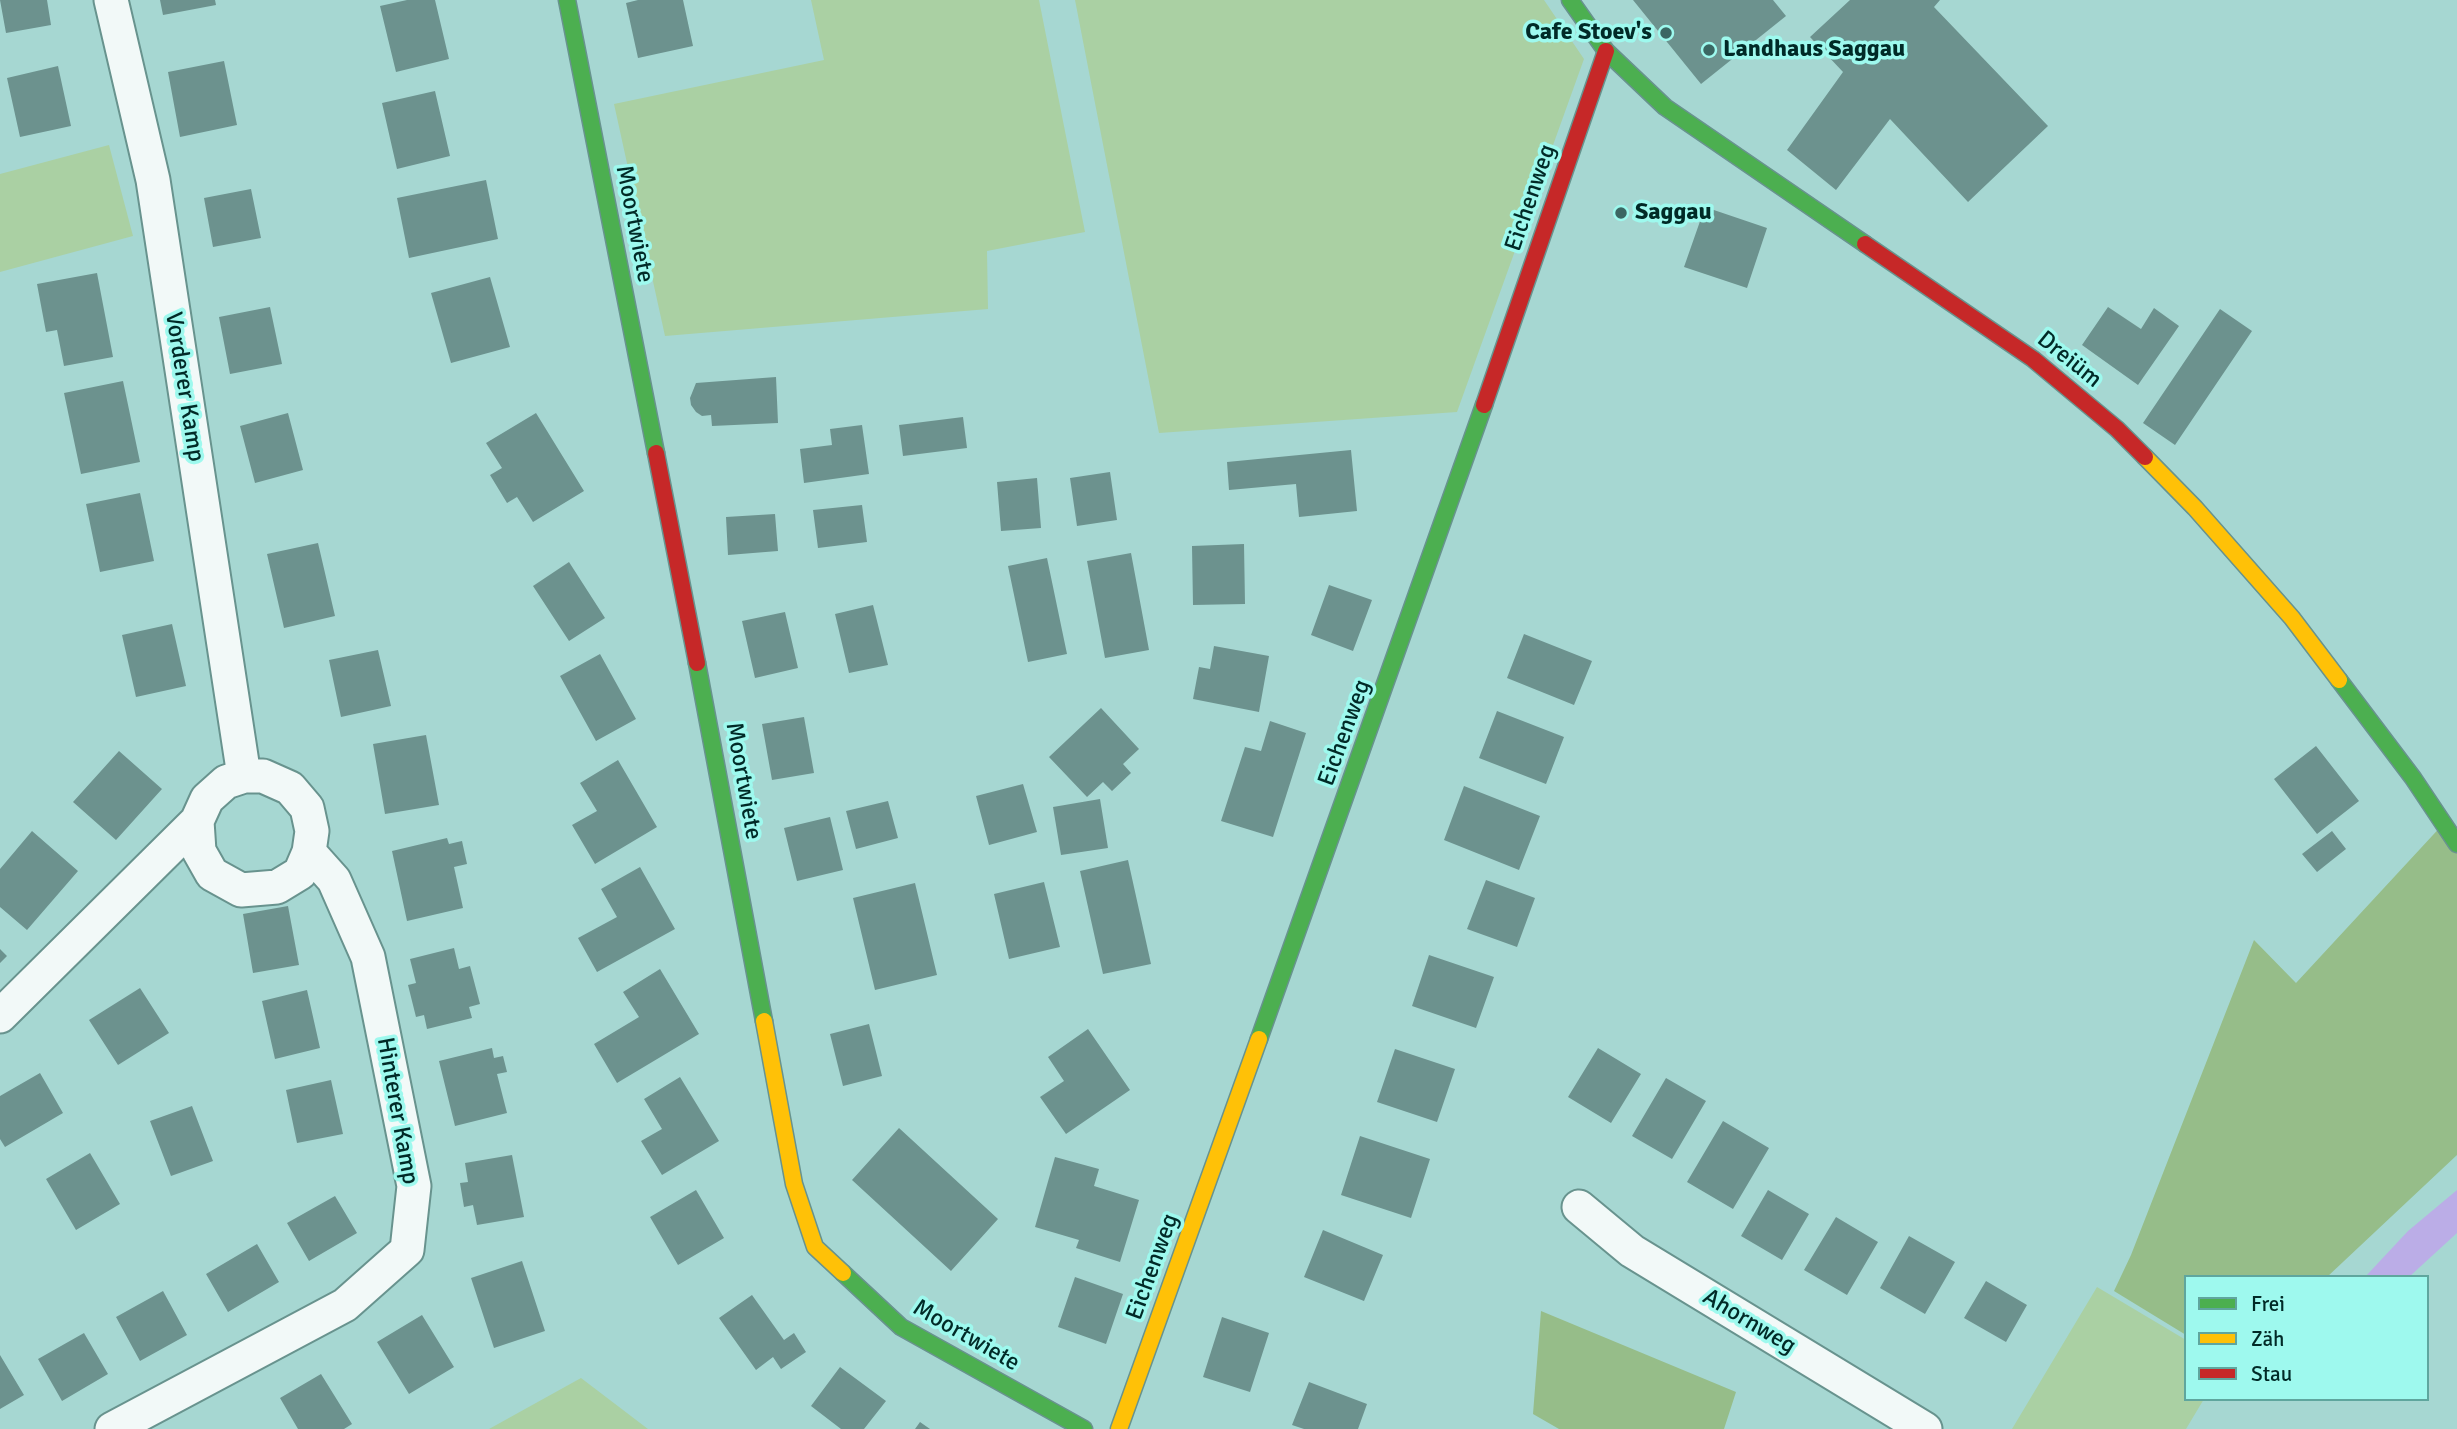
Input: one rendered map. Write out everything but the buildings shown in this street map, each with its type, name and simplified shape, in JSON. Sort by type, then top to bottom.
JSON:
[{"type":"street","name":"Vorderer Kamp","points":[[111,0],[153,180],[244,776]]},
{"type":"street","name":"Moortwiete","points":[[567,0],[707,712],[794,1184],[815,1247],[901,1327],[1084,1429]]},
{"type":"street","name":"Dreiüm","points":[[1570,0],[1606,51],[1665,107],[2033,359],[2117,429],[2195,508],[2292,618],[2413,778],[2457,844]]},
{"type":"street","name":"Eichenweg","points":[[1119,1429],[1438,540],[1606,51]]},
{"type":"street","points":[[0,1016],[197,821],[207,799],[226,782],[244,776],[263,776],[290,788],[307,808],[312,831],[309,852],[300,873],[277,887],[241,890],[212,874],[199,851],[197,821]]},
{"type":"street","name":"Hinterer Kamp","points":[[112,1429],[345,1305],[407,1250],[414,1186],[368,957],[334,880],[309,852]]},
{"type":"street","name":"Ahornweg","points":[[1579,1207],[1632,1251],[1925,1429]]},
{"type":"green space","points":[[811,0],[1039,0],[1085,232],[987,251],[988,309],[665,336],[614,104],[824,60]]},
{"type":"green space","points":[[1075,0],[1544,0],[1584,59],[1457,412],[1159,433]]},
{"type":"green space","points":[[109,145],[133,236],[0,272],[0,174]]},
{"type":"green space","points":[[2445,822],[2457,838],[2457,1155],[2329,1275],[2184,1275],[2184,1334],[2114,1291],[2131,1255],[2254,940],[2296,983]]},
{"type":"green space","points":[[2097,1287],[2184,1339],[2184,1401],[2203,1401],[2186,1429],[2012,1429]]},
{"type":"green space","points":[[1541,1311],[1736,1392],[1724,1429],[1559,1429],[1533,1414]]},
{"type":"green space","points":[[581,1378],[648,1429],[489,1429]]},
{"type":"shaded area","points":[[2457,1190],[2457,1233],[2411,1275],[2367,1275],[2408,1231]]},
{"type":"traffic: fast","points":[[567,0],[656,453]]},
{"type":"traffic: fast","points":[[1570,0],[1606,51],[1665,107],[1865,244]]},
{"type":"traffic: fast","points":[[1259,1039],[1484,405]]},
{"type":"traffic: fast","points":[[697,663],[764,1021]]},
{"type":"traffic: fast","points":[[2339,680],[2413,778],[2457,844]]},
{"type":"traffic: fast","points":[[843,1273],[901,1327],[1084,1429]]},
{"type":"traffic: slow","points":[[2145,457],[2195,508],[2292,618],[2339,680]]},
{"type":"traffic: slow","points":[[764,1021],[794,1184],[815,1247],[843,1273]]},
{"type":"traffic: slow","points":[[1119,1429],[1259,1039]]},
{"type":"traffic: jam","points":[[1484,405],[1606,51]]},
{"type":"traffic: jam","points":[[1865,244],[2033,359],[2117,429],[2145,457]]},
{"type":"traffic: jam","points":[[656,453],[697,663]]},
{"type":"place","name":"Cafe Stoev's","points":[[1666,33]]},
{"type":"place","name":"Landhaus Saggau","points":[[1709,50]]},
{"type":"place","name":"Saggau","points":[[1621,213]]}]
